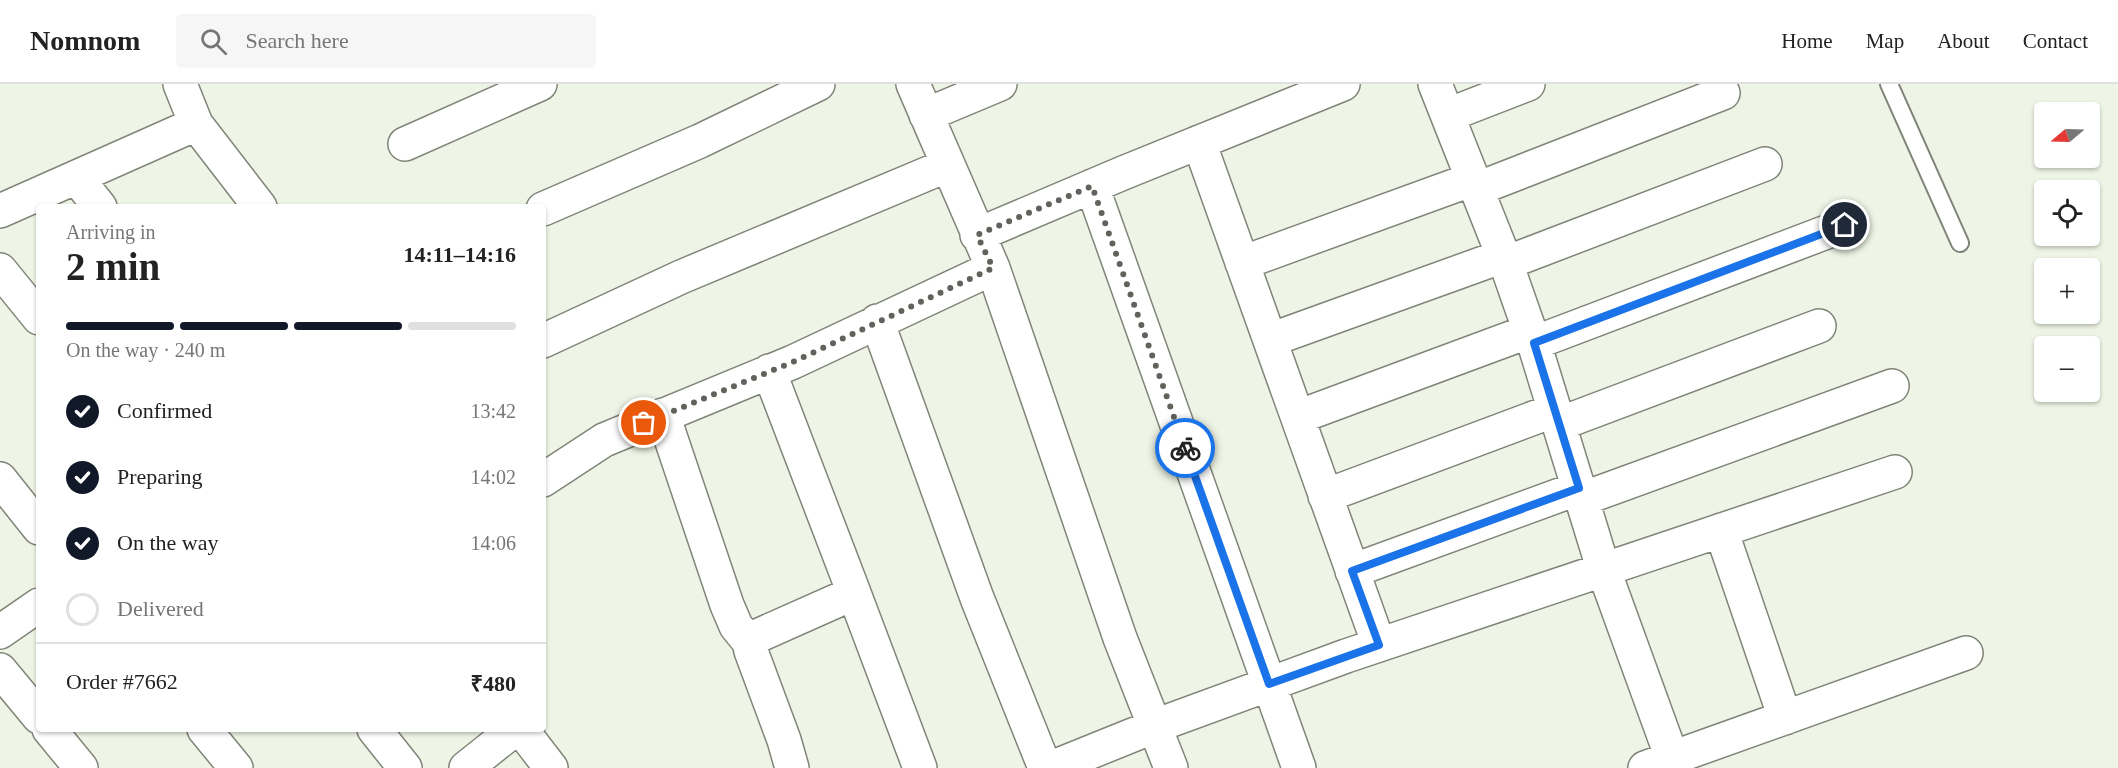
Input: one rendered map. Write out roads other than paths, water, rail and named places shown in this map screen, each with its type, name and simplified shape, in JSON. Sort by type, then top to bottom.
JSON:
[{"type":"street","points":[[180,84],[196,124],[258,204]]},
{"type":"street","points":[[405,144],[540,84]]},
{"type":"street","points":[[546,208],[700,141],[819,84]]},
{"type":"street","points":[[913,84],[993,268],[1120,638],[1171,768]]},
{"type":"street","points":[[926,115],[1000,84]]},
{"type":"street","points":[[977,235],[1343,84]]},
{"type":"street","points":[[1435,84],[1505,259],[1532,337],[1604,568],[1659,763],[1966,653]]},
{"type":"street","points":[[1448,115],[1528,84]]},
{"type":"street","points":[[1242,263],[1475,184],[1723,93]]},
{"type":"street","points":[[0,211],[196,124]]},
{"type":"street","points":[[1199,142],[1379,645]]},
{"type":"street","points":[[1270,340],[1505,259],[1765,164]]},
{"type":"street","points":[[546,340],[681,277],[948,165]]},
{"type":"street","points":[[76,177],[98,204]]},
{"type":"street","points":[[1092,186],[1299,768]]},
{"type":"street","points":[[1298,417],[1532,337],[1845,225]]},
{"type":"street","points":[[546,478],[604,440],[769,372],[993,268]]},
{"type":"street","points":[[0,270],[36,314]]},
{"type":"street","points":[[877,321],[977,598],[1045,768]]},
{"type":"street","points":[[1325,496],[1819,326]]},
{"type":"street","points":[[769,372],[920,768]]},
{"type":"street","points":[[1352,571],[1892,386]]},
{"type":"street","points":[[663,415],[727,605],[736,626],[749,642],[792,768]]},
{"type":"street","points":[[1051,768],[1155,726],[1379,645],[1895,472]]},
{"type":"street","points":[[0,479],[36,524]]},
{"type":"street","points":[[1720,530],[1785,718]]},
{"type":"street","points":[[749,642],[755,636],[854,593]]},
{"type":"street","points":[[0,632],[36,607]]},
{"type":"street","points":[[0,670],[36,713]]},
{"type":"street","points":[[51,732],[81,768]]},
{"type":"street","points":[[206,732],[236,768]]},
{"type":"street","points":[[376,732],[405,768]]},
{"type":"street","points":[[466,768],[511,732]]},
{"type":"street","points":[[523,732],[551,768]]},
{"type":"lane","points":[[1889,84],[1960,243]]}]
